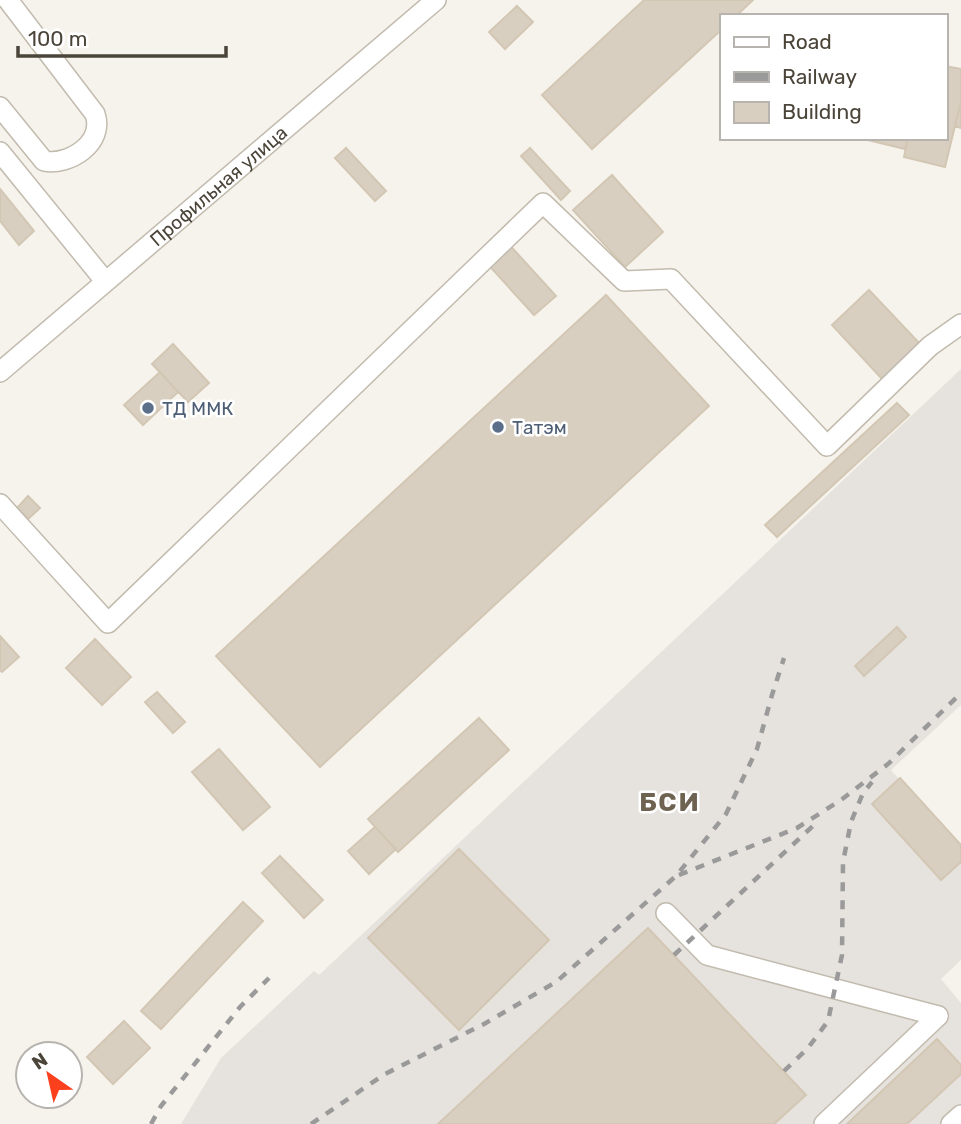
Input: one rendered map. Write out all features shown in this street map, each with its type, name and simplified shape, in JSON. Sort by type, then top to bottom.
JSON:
[{"type":"street","points":[[0,107],[44,161],[53,163],[68,159],[85,149],[95,136],[95,114],[8,0]]},
{"type":"street","name":"Профильная улица","points":[[0,372],[436,0]]},
{"type":"street","points":[[0,152],[105,281]]},
{"type":"street","points":[[0,504],[108,623],[542,203],[624,281],[671,279],[827,446],[930,346],[961,324]]},
{"type":"street","points":[[666,913],[706,955],[938,1016],[824,1124]]},
{"type":"street","points":[[951,1124],[961,1115]]},
{"type":"shaded area","points":[[961,369],[961,705],[891,770],[961,845],[961,960],[941,979],[961,1003],[961,1124],[181,1124],[221,1058],[314,971],[319,975]]},
{"type":"building","points":[[644,0],[753,0],[738,14],[720,14],[720,31],[592,149],[542,95]]},
{"type":"building","points":[[517,6],[533,22],[505,49],[489,32]]},
{"type":"building","points":[[947,66],[961,69],[961,101],[945,167],[904,157],[908,140],[947,140]]},
{"type":"building","points":[[961,101],[961,128],[955,126]]},
{"type":"building","points":[[868,140],[907,140],[905,149]]},
{"type":"building","points":[[346,148],[386,191],[375,201],[335,158]]},
{"type":"building","points":[[530,148],[570,191],[561,200],[521,156]]},
{"type":"building","points":[[612,175],[663,232],[625,267],[573,210]]},
{"type":"building","points":[[0,189],[34,231],[19,245],[0,221]]},
{"type":"building","points":[[505,240],[556,296],[534,315],[484,260]]},
{"type":"building","points":[[869,290],[922,346],[884,381],[832,325]]},
{"type":"building","points":[[606,295],[709,406],[320,767],[216,656]]},
{"type":"building","points":[[173,344],[209,383],[188,402],[152,364]]},
{"type":"building","points":[[160,372],[178,392],[143,425],[124,405]]},
{"type":"building","points":[[897,403],[909,415],[777,537],[765,525]]},
{"type":"building","points":[[28,496],[40,508],[28,519],[17,508]]},
{"type":"building","points":[[897,627],[906,637],[864,676],[855,666]]},
{"type":"building","points":[[0,636],[19,657],[2,672],[0,670]]},
{"type":"building","points":[[95,639],[131,677],[102,705],[66,668]]},
{"type":"building","points":[[157,692],[185,722],[173,733],[145,702]]},
{"type":"building","points":[[479,718],[509,750],[398,852],[368,819]]},
{"type":"building","points":[[219,749],[270,807],[243,830],[192,772]]},
{"type":"building","points":[[900,778],[961,845],[961,862],[941,880],[872,804]]},
{"type":"building","points":[[375,827],[396,849],[369,874],[348,851]]},
{"type":"building","points":[[459,849],[549,940],[459,1030],[368,938]]},
{"type":"building","points":[[280,856],[323,900],[304,918],[262,873]]},
{"type":"building","points":[[243,902],[263,921],[161,1029],[141,1011]]},
{"type":"building","points":[[648,928],[806,1095],[774,1124],[438,1124]]},
{"type":"building","points":[[124,1021],[150,1048],[113,1084],[87,1057]]},
{"type":"building","points":[[937,1039],[961,1065],[961,1074],[907,1124],[847,1124]]},
{"type":"railway","points":[[311,1124],[385,1074],[484,1024],[556,982],[676,876],[726,814],[757,749],[784,658]]},
{"type":"railway","points":[[679,875],[797,828],[841,800],[888,764],[961,693]]},
{"type":"railway","points":[[784,1071],[808,1048],[828,1021],[842,955],[843,862],[851,822],[863,793],[872,782]]},
{"type":"railway","points":[[674,955],[815,824]]},
{"type":"railway","points":[[151,1124],[161,1106],[240,1007],[269,978]]},
{"type":"place","name":"ТД ММК","points":[[148,408]]},
{"type":"place","name":"Татэм","points":[[498,427]]},
{"type":"district","name":"БСИ","points":[[670,802]]}]
